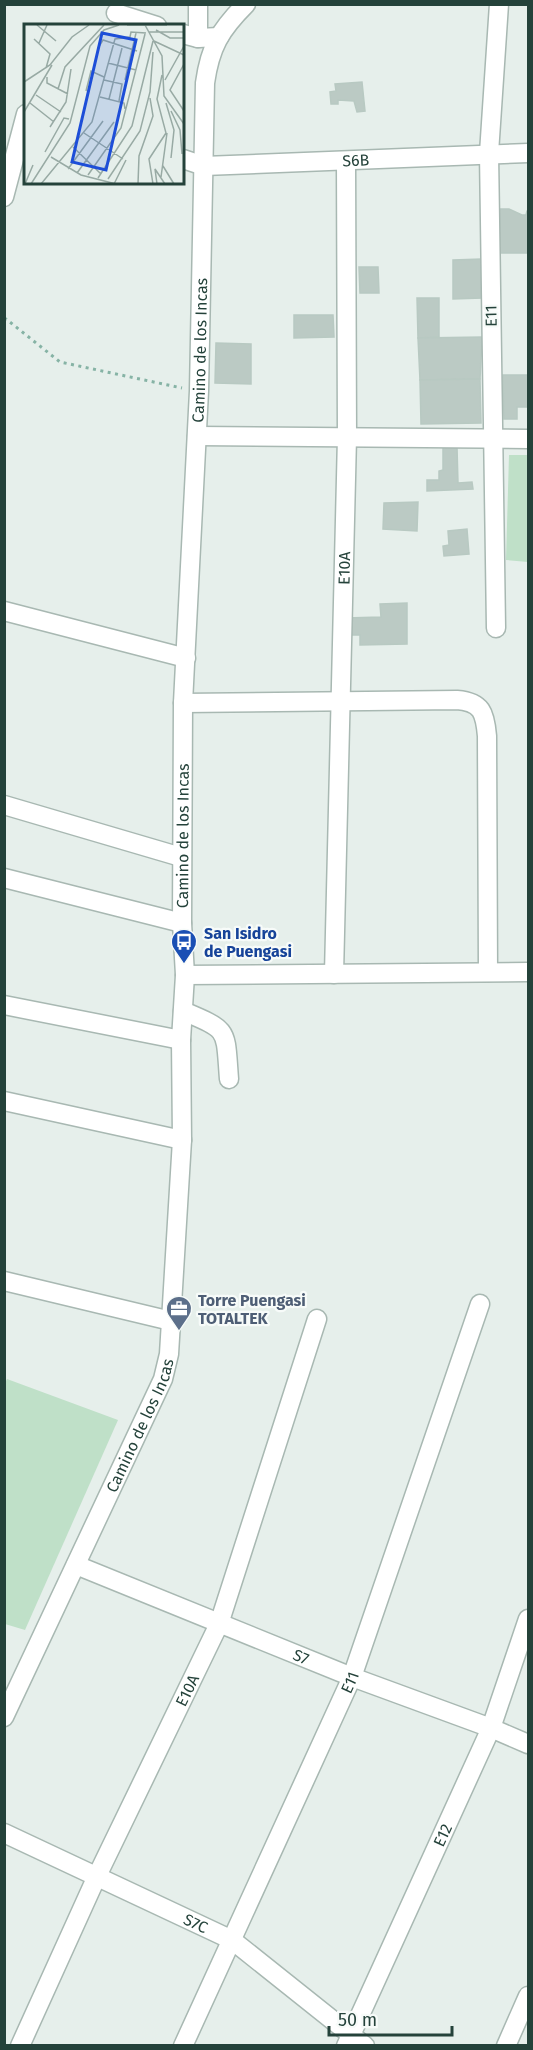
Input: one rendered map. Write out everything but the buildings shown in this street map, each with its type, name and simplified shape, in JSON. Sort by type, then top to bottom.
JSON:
[{"type":"street","points":[[198,4],[191,36],[219,37]]},
{"type":"street","name":"Camino de los Incas","points":[[4,1717],[163,1379],[169,1354],[182,1140],[181,1040],[185,975],[182,923],[183,703],[199,392],[205,83],[209,57],[219,37],[232,18],[246,4]]},
{"type":"street","name":"E11","points":[[496,628],[489,153],[499,4]]},
{"type":"street","points":[[116,13],[151,24]]},
{"type":"street","points":[[4,197],[24,122]]},
{"type":"street","name":"S6B","points":[[184,159],[204,166],[528,153]]},
{"type":"street","name":"E10A","points":[[334,974],[347,436],[346,161]]},
{"type":"street","points":[[197,436],[528,439]]},
{"type":"street","points":[[4,611],[186,658]]},
{"type":"street","points":[[183,703],[468,701],[481,709],[487,736],[488,972]]},
{"type":"street","points":[[4,805],[182,857]]},
{"type":"street","points":[[4,878],[182,923]]},
{"type":"street","points":[[185,975],[528,972]]},
{"type":"street","points":[[4,1005],[181,1040]]},
{"type":"street","points":[[183,1011],[216,1025],[226,1036],[230,1078]]},
{"type":"street","points":[[4,1101],[182,1140]]},
{"type":"street","points":[[4,1281],[171,1321]]},
{"type":"street","name":"E11","points":[[183,2046],[352,1677],[480,1304]]},
{"type":"street","name":"E10A","points":[[20,2046],[97,1876],[219,1624],[317,1319]]},
{"type":"street","name":"S7","points":[[76,1565],[352,1677],[528,1744]]},
{"type":"street","name":"E12","points":[[354,2042],[490,1728],[528,1619]]},
{"type":"street","name":"S7C","points":[[4,1833],[232,1940],[354,2042]]},
{"type":"street","points":[[506,2046],[528,1996]]},
{"type":"path","points":[[5,320],[60,362],[199,392]]},
{"type":"green space","points":[[509,455],[528,455],[528,562],[506,560]]},
{"type":"green space","points":[[7,1379],[118,1420],[25,1630],[5,1624],[4,1385]]},
{"type":"place","name":"San Isidro de Puengasi","points":[[184,965]]},
{"type":"place","name":"Torre Puengasi TOTALTEK","points":[[179,1332]]}]
